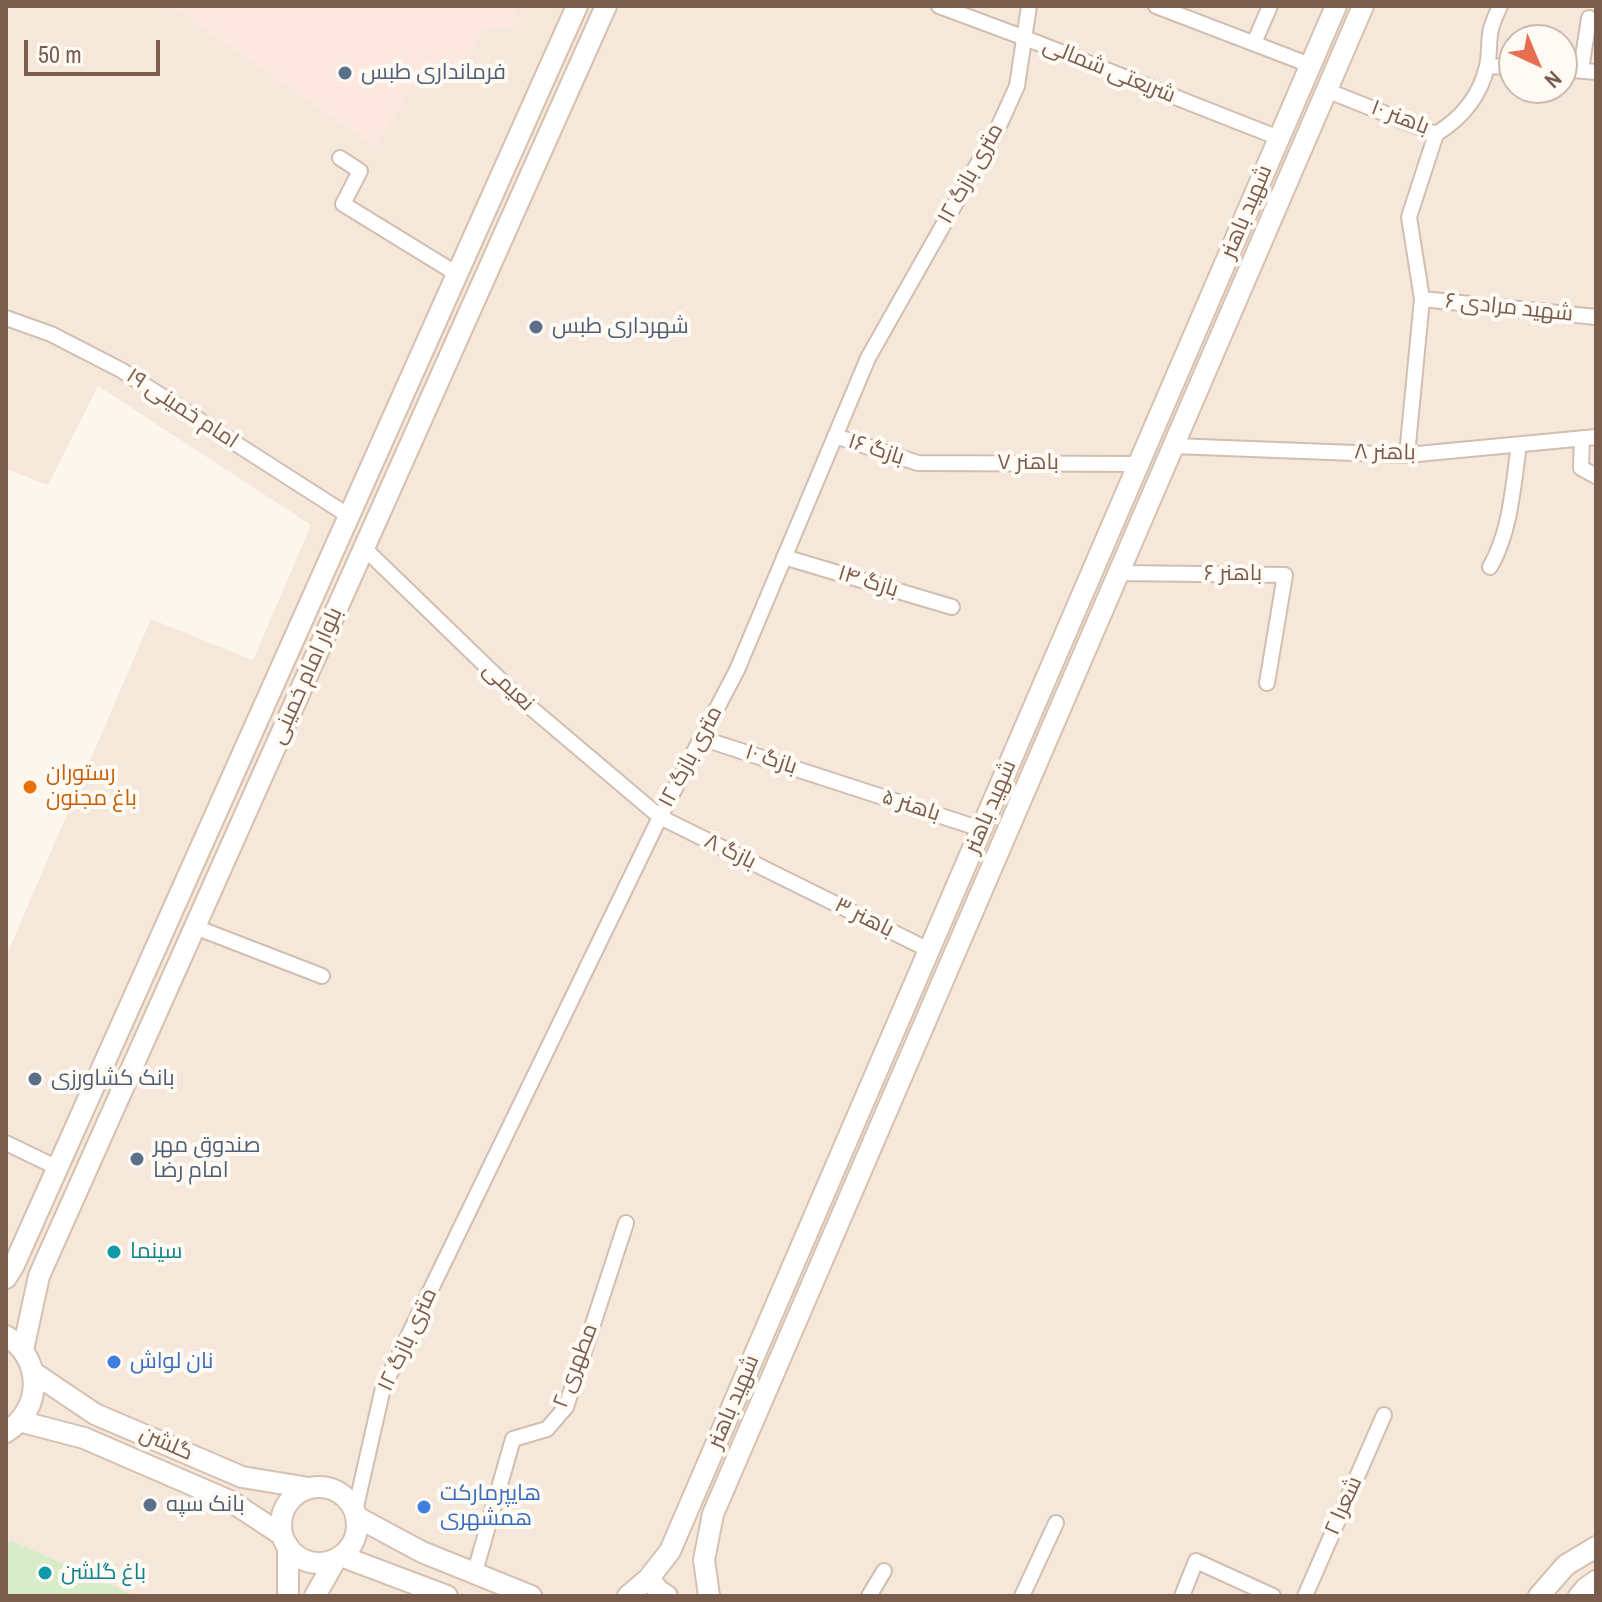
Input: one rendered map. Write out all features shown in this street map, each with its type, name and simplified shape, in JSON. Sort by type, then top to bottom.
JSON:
[{"type":"main road","name":"بلوار امام خمینی","points":[[6,1278],[577,6]]},
{"type":"main road","name":"بلوار امام خمینی","points":[[23,1350],[39,1276],[606,6]]},
{"type":"main road","name":"شهید باهنر","points":[[628,1596],[649,1578],[670,1551],[1336,6]]},
{"type":"main road","name":"شهید باهنر","points":[[709,1596],[704,1560],[713,1514],[1363,6]]},
{"type":"main road","points":[[559,45],[584,56]]},
{"type":"main road","points":[[929,950],[952,960]]},
{"type":"main road","points":[[6,1336],[23,1350],[34,1373],[34,1390],[29,1407],[13,1426]]},
{"type":"main road","name":"گلشن","points":[[34,1373],[95,1414],[242,1477],[309,1488]]},
{"type":"main road","name":"گلشن","points":[[13,1426],[84,1438],[232,1502],[285,1541]]},
{"type":"main road","points":[[285,1541],[304,1560],[325,1562],[349,1548],[357,1528],[356,1514],[342,1494],[322,1486],[309,1488],[289,1501],[281,1524],[288,1596]]},
{"type":"main road","points":[[356,1514],[422,1552],[531,1596]]},
{"type":"main road","points":[[1539,1596],[1566,1565],[1596,1547]]},
{"type":"main road","points":[[315,1596],[338,1557]]},
{"type":"main road","points":[[338,1557],[447,1596]]},
{"type":"main road","points":[[649,1578],[667,1596]]},
{"type":"main road","points":[[1579,1596],[1596,1581]]},
{"type":"street","name":"شریعتی شمالی","points":[[939,6],[1279,138]]},
{"type":"street","name":"۱۲ متری بازگ","points":[[356,1514],[383,1388],[660,817],[737,670],[868,358],[998,128],[1017,86],[1029,6]]},
{"type":"street","points":[[1156,6],[1310,65]]},
{"type":"street","points":[[1254,43],[1270,6]]},
{"type":"street","name":"باهنر ۱۰","points":[[1326,90],[1436,134],[1466,111],[1478,93],[1487,66],[1491,27],[1500,6]]},
{"type":"street","points":[[1588,71],[1589,18]]},
{"type":"street","points":[[1487,66],[1498,66]]},
{"type":"street","points":[[1407,455],[1422,299],[1409,217],[1436,134]]},
{"type":"street","points":[[340,158],[360,171],[343,204],[457,274]]},
{"type":"street","name":"شهید مرادی ۶","points":[[1422,299],[1596,317]]},
{"type":"street","name":"امام خمینی ۱۹","points":[[6,318],[51,334],[121,370],[349,516]]},
{"type":"street","name":"بازگ ۱۶","points":[[835,436],[918,463]]},
{"type":"street","points":[[1589,437],[1581,468],[1596,476]]},
{"type":"street","name":"باهنر ۸","points":[[1173,446],[1407,455],[1589,437]]},
{"type":"street","points":[[1490,567],[1504,536],[1519,445]]},
{"type":"street","name":"باهنر ۷","points":[[918,463],[1138,464]]},
{"type":"street","name":"نعیمی","points":[[364,548],[517,696],[660,817]]},
{"type":"street","name":"بازگ ۱۴","points":[[784,557],[952,607]]},
{"type":"street","name":"باهنر ۶","points":[[1118,573],[1285,575],[1267,683]]},
{"type":"street","name":"بازگ ۱۰","points":[[701,738],[841,783]]},
{"type":"street","name":"باهنر ۵","points":[[841,783],[981,829]]},
{"type":"street","name":"بازگ ۸","points":[[660,817],[800,886]]},
{"type":"street","name":"باهنر ۳","points":[[800,886],[929,950]]},
{"type":"street","points":[[195,927],[322,976]]},
{"type":"street","points":[[6,1143],[58,1168]]},
{"type":"street","name":"مطهری ۲","points":[[474,1575],[513,1439],[547,1429],[566,1407],[626,1223]]},
{"type":"street","name":"شعرا ۲","points":[[1305,1596],[1384,1415]]},
{"type":"street","points":[[1022,1596],[1056,1523]]},
{"type":"street","points":[[1182,1596],[1196,1561],[1273,1596]]},
{"type":"street","points":[[869,1596],[884,1571]]},
{"type":"shaded area","points":[[6,6],[1596,6],[1596,1596],[6,1596],[6,956],[151,619],[253,660],[311,525],[98,386],[48,485],[6,469]]},
{"type":"shaded area","name":"فرمانداری طبس","points":[[172,6],[512,6],[523,20],[508,27],[482,29],[460,81],[425,66],[375,147]]},
{"type":"green space","name":"باغ گلشن","points":[[10,1540],[136,1596],[6,1596],[6,1549]]},
{"type":"place","name":"فرمانداری طبس","points":[[345,73]]},
{"type":"place","name":"شهرداری طبس","points":[[536,327]]},
{"type":"place","name":"رستوران باغ مجنون","points":[[30,787]]},
{"type":"place","name":"بانک کشاورزی","points":[[35,1079]]},
{"type":"place","name":"صندوق مهر امام رضا","points":[[137,1159]]},
{"type":"place","name":"سینما","points":[[114,1252]]},
{"type":"place","name":"نان لواش","points":[[114,1362]]},
{"type":"place","name":"بانک سپه","points":[[150,1505]]},
{"type":"place","name":"هايپرماركت همشهری","points":[[424,1507]]},
{"type":"place","name":"باغ گلشن","points":[[45,1573]]}]
